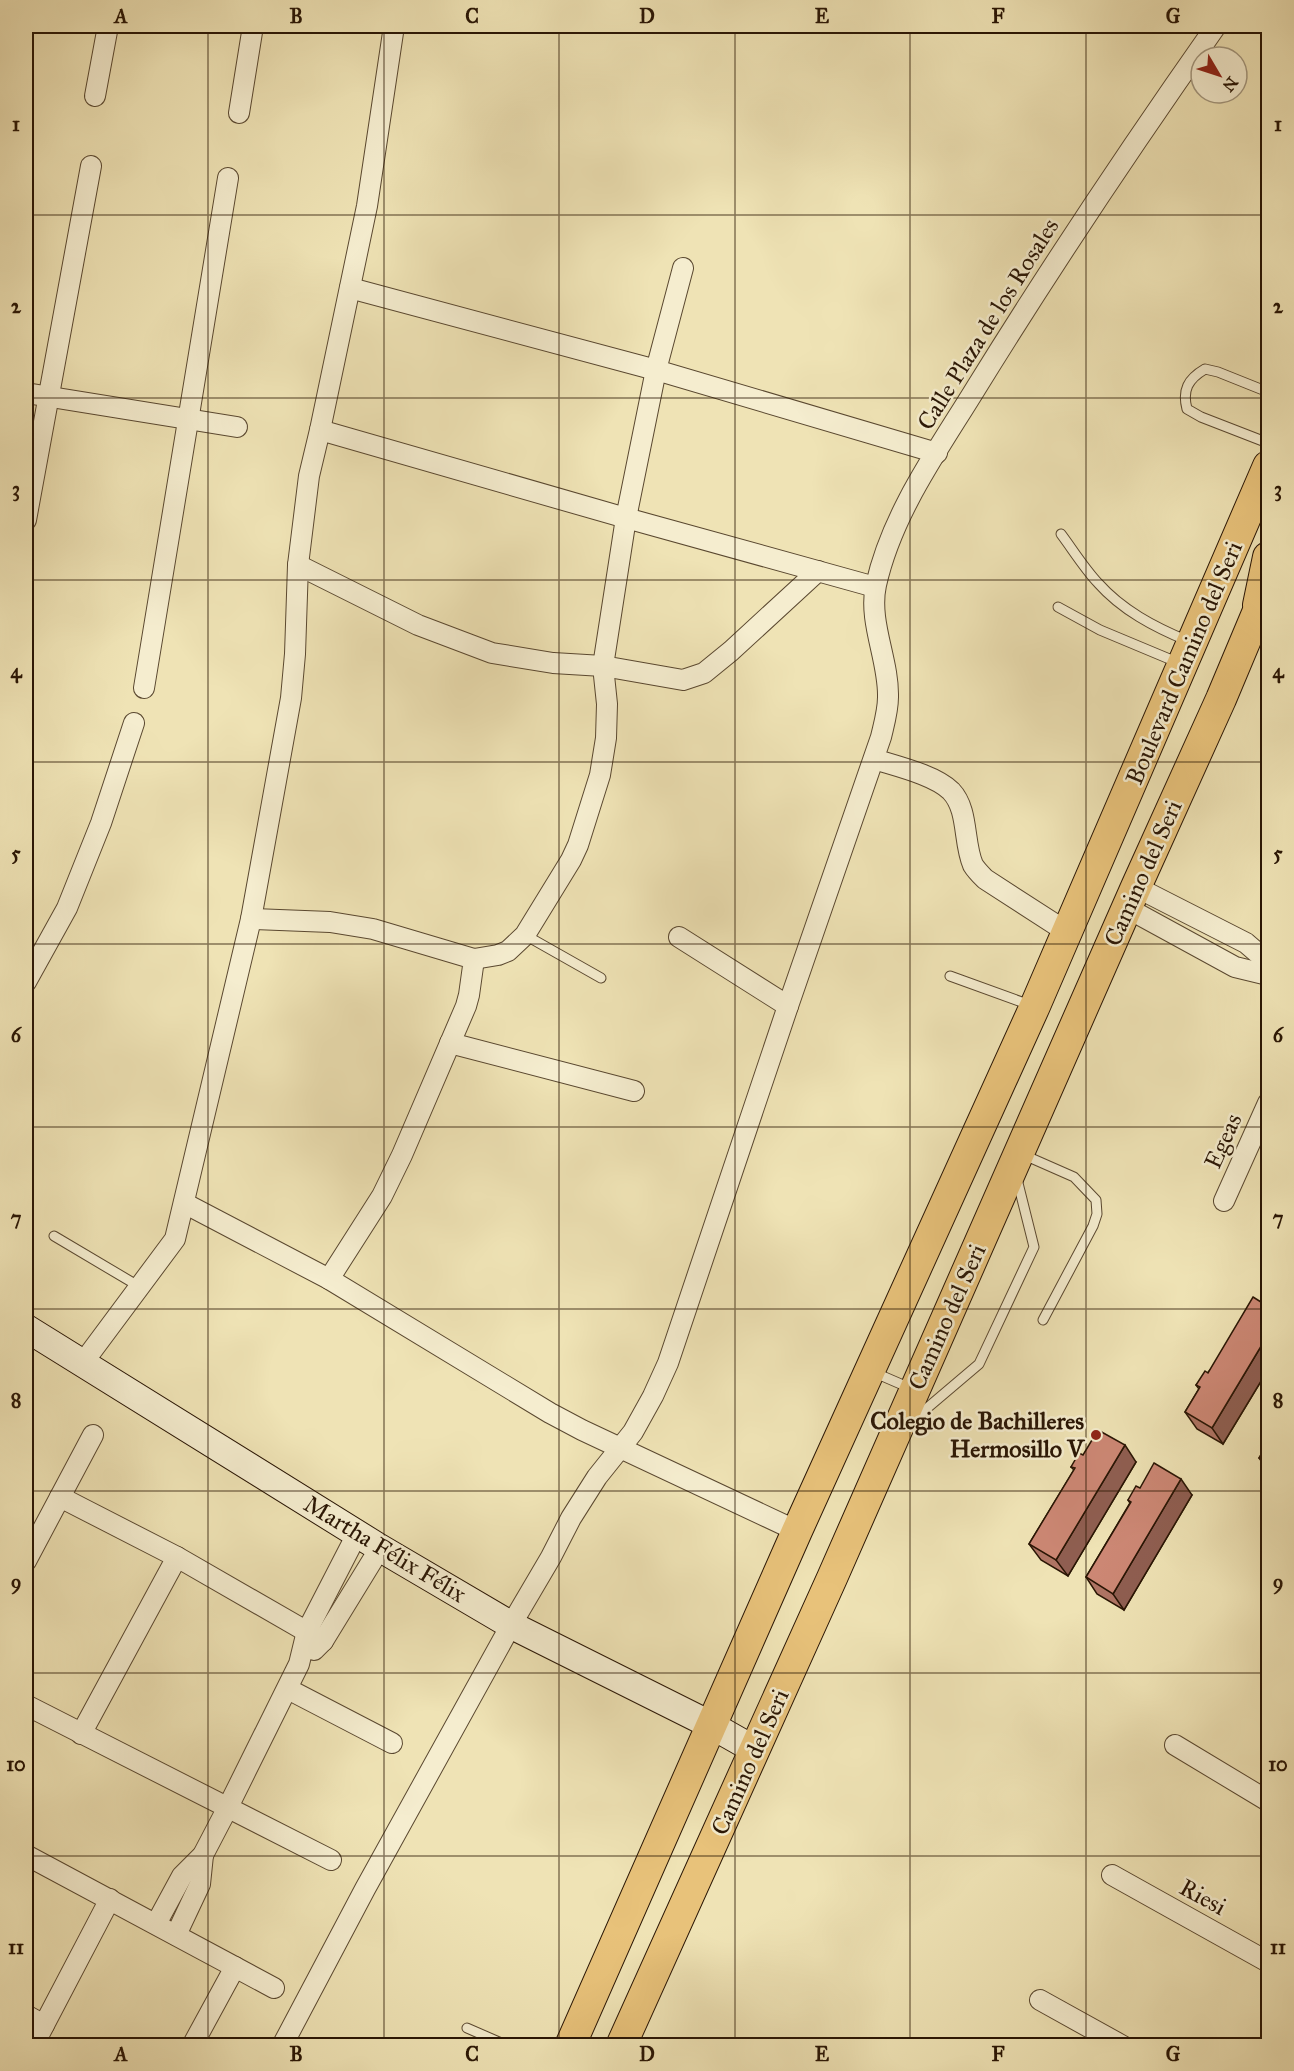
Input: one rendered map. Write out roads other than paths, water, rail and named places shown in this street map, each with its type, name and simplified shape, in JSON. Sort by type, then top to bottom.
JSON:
[{"type":"main road","name":"Boulevard Camino del Seri","points":[[1099,860],[1269,466]]},
{"type":"main road","points":[[1256,614],[1269,557]]},
{"type":"main road","name":"Camino del Seri","points":[[621,2046],[896,1435],[1269,587]]},
{"type":"main road","name":"Camino del Seri","points":[[570,2046],[797,1531],[1099,860]]},
{"type":"street","points":[[95,96],[108,26]]},
{"type":"street","points":[[240,113],[253,26]]},
{"type":"street","points":[[82,1364],[175,1239],[251,919],[291,698],[298,565],[309,476],[367,206],[394,26]]},
{"type":"street","name":"Calle Plaza de los Rosales","points":[[282,2046],[365,1889],[511,1625],[583,1498],[643,1415],[668,1363],[874,759],[886,716],[888,696],[876,617],[875,587],[901,514],[1090,210],[1216,26]]},
{"type":"street","points":[[26,520],[91,166]]},
{"type":"street","points":[[144,688],[228,178]]},
{"type":"street","points":[[251,919],[330,922],[373,929],[474,959],[508,951],[525,935],[571,860],[583,833],[600,775],[606,738],[607,704],[603,666],[626,518],[656,370],[683,268]]},
{"type":"street","points":[[350,288],[656,370],[937,453]]},
{"type":"street","points":[[26,393],[237,427]]},
{"type":"street","points":[[320,430],[875,587]]},
{"type":"street","points":[[298,565],[418,625],[492,654],[553,663],[603,666],[683,680],[704,673],[818,571]]},
{"type":"street","points":[[26,980],[67,908],[101,824],[134,723]]},
{"type":"street","points":[[874,759],[932,779],[951,791],[962,811],[969,855],[974,868],[985,879],[1067,932]]},
{"type":"street","points":[[1131,898],[1246,943],[1269,962]]},
{"type":"street","points":[[1131,898],[1235,967],[1269,975]]},
{"type":"street","points":[[679,937],[788,1006]]},
{"type":"street","points":[[1235,967],[1246,943]]},
{"type":"street","points":[[329,1279],[382,1196],[402,1155],[469,995],[474,959]]},
{"type":"street","points":[[450,1043],[634,1091]]},
{"type":"street","name":"Egeas","points":[[1224,1201],[1269,1103]]},
{"type":"street","points":[[184,1203],[329,1279],[550,1413],[797,1531]]},
{"type":"street","name":"Martha Félix Félix","points":[[26,1328],[357,1534],[511,1625],[711,1725],[755,1750]]},
{"type":"street","points":[[26,1561],[93,1435]]},
{"type":"street","points":[[60,1497],[177,1557],[315,1636]]},
{"type":"street","points":[[156,1924],[182,1876],[203,1855],[228,1809],[315,1636],[357,1534]]},
{"type":"street","points":[[315,1636],[380,1548]]},
{"type":"street","points":[[81,1734],[177,1557]]},
{"type":"street","points":[[288,1689],[392,1743]]},
{"type":"street","points":[[26,1705],[331,1860]]},
{"type":"street","points":[[1175,1745],[1269,1801]]},
{"type":"street","points":[[176,1935],[200,1884],[203,1855]]},
{"type":"street","points":[[26,1856],[274,1988]]},
{"type":"street","name":"Riesi","points":[[1112,1875],[1269,1962]]},
{"type":"street","points":[[33,2046],[110,1899]]},
{"type":"street","points":[[192,2046],[235,1967]]},
{"type":"street","points":[[1040,2000],[1123,2046]]},
{"type":"street","points":[[26,2015],[44,2025]]},
{"type":"lane","points":[[1269,393],[1218,372],[1204,369],[1192,376],[1183,397],[1187,410],[1269,443]]},
{"type":"lane","points":[[1061,534],[1098,584],[1127,610],[1159,629],[1188,654]]},
{"type":"lane","points":[[1058,607],[1100,630],[1188,654]]},
{"type":"lane","points":[[525,935],[601,978]]},
{"type":"lane","points":[[950,976],[1035,1006]]},
{"type":"lane","points":[[896,1435],[979,1364],[1034,1247],[1017,1161],[1074,1177],[1096,1200],[1097,1214],[1093,1226],[1043,1320]]},
{"type":"lane","points":[[54,1236],[140,1287]]},
{"type":"lane","points":[[870,1370],[915,1390]]},
{"type":"lane","points":[[467,2028],[508,2046]]},
{"type":"place","name":"Colegio de Bachilleres Hermosillo V","points":[[1096,1435]]}]
